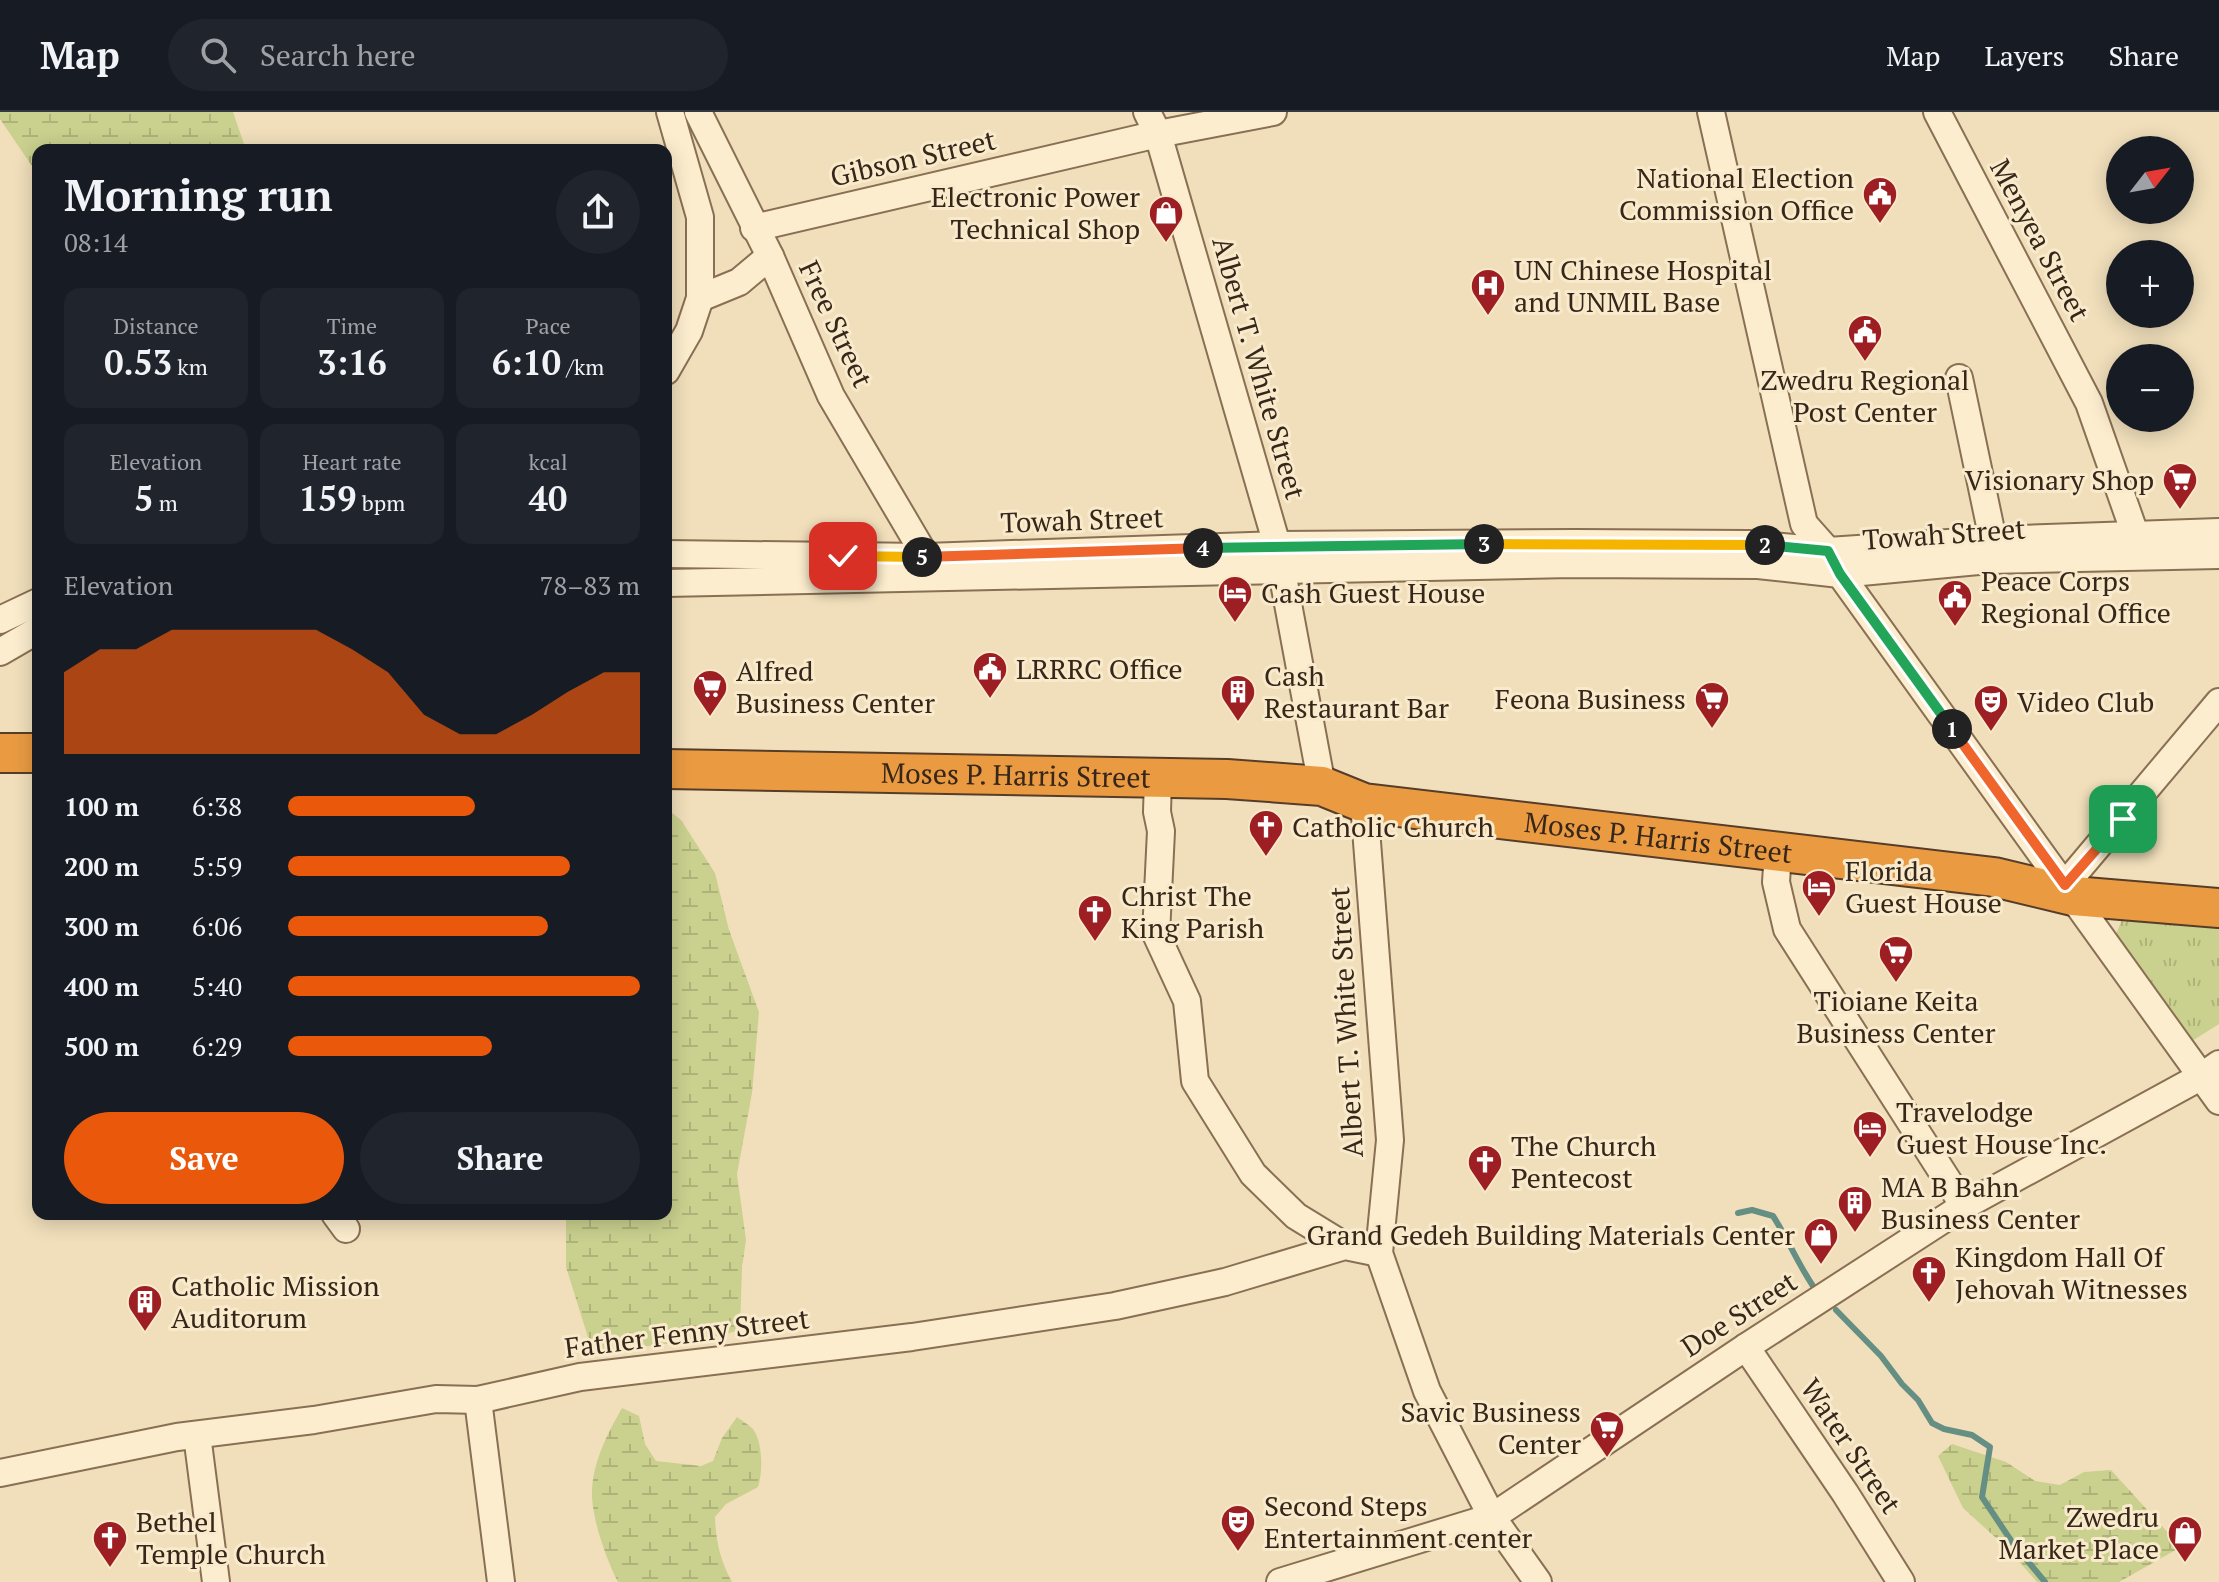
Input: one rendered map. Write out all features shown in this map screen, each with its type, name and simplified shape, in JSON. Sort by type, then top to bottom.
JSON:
[{"type":"highway","points":[[0,753],[32,753]]},
{"type":"highway","name":"Moses P. Harris Street","points":[[672,769],[1227,779],[1322,786],[1364,803],[1994,877],[2069,891],[2219,908]]},
{"type":"street","points":[[670,112],[700,217],[700,298],[689,331],[672,361]]},
{"type":"street","name":"Free Street","points":[[698,112],[770,256],[831,396],[926,557]]},
{"type":"street","name":"Gibson Street","points":[[754,228],[1152,123],[1273,112]]},
{"type":"street","points":[[1711,112],[1804,524],[2069,891],[2210,1070],[2219,1101]]},
{"type":"street","name":"Menyea Street","points":[[1937,112],[2089,403],[2135,534]]},
{"type":"street","name":"Albert T. White Street","points":[[1152,123],[1280,558],[1322,786]]},
{"type":"street","points":[[700,298],[739,282],[770,256]]},
{"type":"street","points":[[1959,378],[1993,540]]},
{"type":"street","name":"Towah Street","points":[[1834,562],[1993,540],[2219,532]]},
{"type":"street","name":"Towah Street","points":[[672,583],[1280,558],[1749,544],[1834,562],[2219,555]]},
{"type":"street","name":"Towah Street","points":[[672,554],[1280,558]]},
{"type":"street","points":[[0,620],[32,605]]},
{"type":"street","points":[[0,652],[32,633]]},
{"type":"street","points":[[2069,891],[2219,702]]},
{"type":"street","points":[[1158,778],[1157,812],[1161,831],[1156,934],[1187,1001],[1195,1081],[1253,1174],[1296,1216],[1345,1246]]},
{"type":"street","name":"Albert T. White Street","points":[[1364,803],[1390,1140],[1379,1253],[1427,1391],[1492,1517],[1538,1582]]},
{"type":"street","points":[[1778,852],[1776,882],[1787,929],[1964,1206]]},
{"type":"street","name":"Doe Street","points":[[1280,1582],[1492,1517],[1964,1206],[2210,1070]]},
{"type":"street","name":"Father Fenny Street","points":[[0,1473],[197,1435],[314,1420],[436,1399],[478,1400],[580,1377],[912,1337],[1115,1306],[1225,1282],[1345,1246],[1379,1253]]},
{"type":"street","name":"Water Street","points":[[1746,1347],[1901,1582]]},
{"type":"street","points":[[478,1400],[501,1582]]},
{"type":"street","points":[[197,1435],[216,1582]]},
{"type":"green space","points":[[0,112],[233,112],[244,144],[32,144],[32,166],[0,119]]},
{"type":"green space","points":[[672,813],[681,820],[715,873],[729,930],[759,1012],[752,1093],[737,1174],[746,1240],[740,1330],[707,1339],[607,1351],[592,1350],[566,1267],[566,1220],[672,1220]]},
{"type":"green space","points":[[2126,909],[2219,917],[2219,1024],[2192,1041],[2115,937]]},
{"type":"green space","points":[[622,1408],[639,1416],[645,1444],[656,1461],[701,1466],[713,1461],[722,1438],[737,1417],[753,1429],[761,1458],[758,1487],[726,1504],[715,1517],[719,1551],[732,1582],[618,1582],[600,1537],[592,1491],[598,1458]]},
{"type":"green space","points":[[1952,1444],[2006,1462],[2035,1481],[2060,1485],[2084,1472],[2111,1470],[2181,1547],[2119,1582],[2037,1582],[2006,1547],[1963,1508],[1938,1456]]},
{"type":"waterway","points":[[1738,1213],[1752,1210],[1773,1216],[1813,1286]]},
{"type":"waterway","points":[[1836,1310],[1881,1356],[1918,1400],[1932,1423],[1972,1435],[1990,1447],[1982,1497],[2012,1542],[2045,1582]]},
{"type":"place","name":"National Election Commission Office","points":[[1880,225]]},
{"type":"place","name":"Electronic Power Technical Shop","points":[[1166,244]]},
{"type":"place","name":"UN Chinese Hospital and UNMIL Base","points":[[1488,317]]},
{"type":"place","name":"Zwedru Regional Post Center","points":[[1865,363]]},
{"type":"place","name":"Visionary Shop","points":[[2180,511]]},
{"type":"place","name":"Cash Guest House","points":[[1235,624]]},
{"type":"place","name":"Peace Corps Regional Office","points":[[1955,628]]},
{"type":"place","name":"LRRRC Office","points":[[990,700]]},
{"type":"place","name":"Alfred Business Center","points":[[710,718]]},
{"type":"place","name":"Cash Restaurant Bar","points":[[1238,723]]},
{"type":"place","name":"Feona Business","points":[[1712,730]]},
{"type":"place","name":"Video Club","points":[[1991,733]]},
{"type":"place","name":"Catholic Church","points":[[1266,858]]},
{"type":"place","name":"Florida Guest House","points":[[1819,918]]},
{"type":"place","name":"Christ The King Parish","points":[[1095,943]]},
{"type":"place","name":"Tioiane Keita Business Center","points":[[1896,984]]},
{"type":"place","name":"Travelodge Guest House Inc.","points":[[1870,1159]]},
{"type":"place","name":"The Church Pentecost","points":[[1485,1193]]},
{"type":"place","name":"MA B Bahn Business Center","points":[[1855,1234]]},
{"type":"place","name":"Grand Gedeh Building Materials Center","points":[[1821,1266]]},
{"type":"place","name":"Kingdom Hall Of Jehovah Witnesses","points":[[1929,1304]]},
{"type":"place","name":"Catholic Mission Auditorum","points":[[145,1333]]},
{"type":"place","name":"Savic Business Center","points":[[1607,1459]]},
{"type":"place","name":"Second Steps Entertainment center","points":[[1238,1553]]},
{"type":"place","name":"Zwedru Market Place","points":[[2185,1564]]},
{"type":"place","name":"Bethel Temple Church","points":[[110,1569]]},
{"type":"route","points":[[843,556],[926,557],[1277,545],[1575,543],[1749,544],[1828,551],[1840,574],[2065,885],[2123,819]]}]
